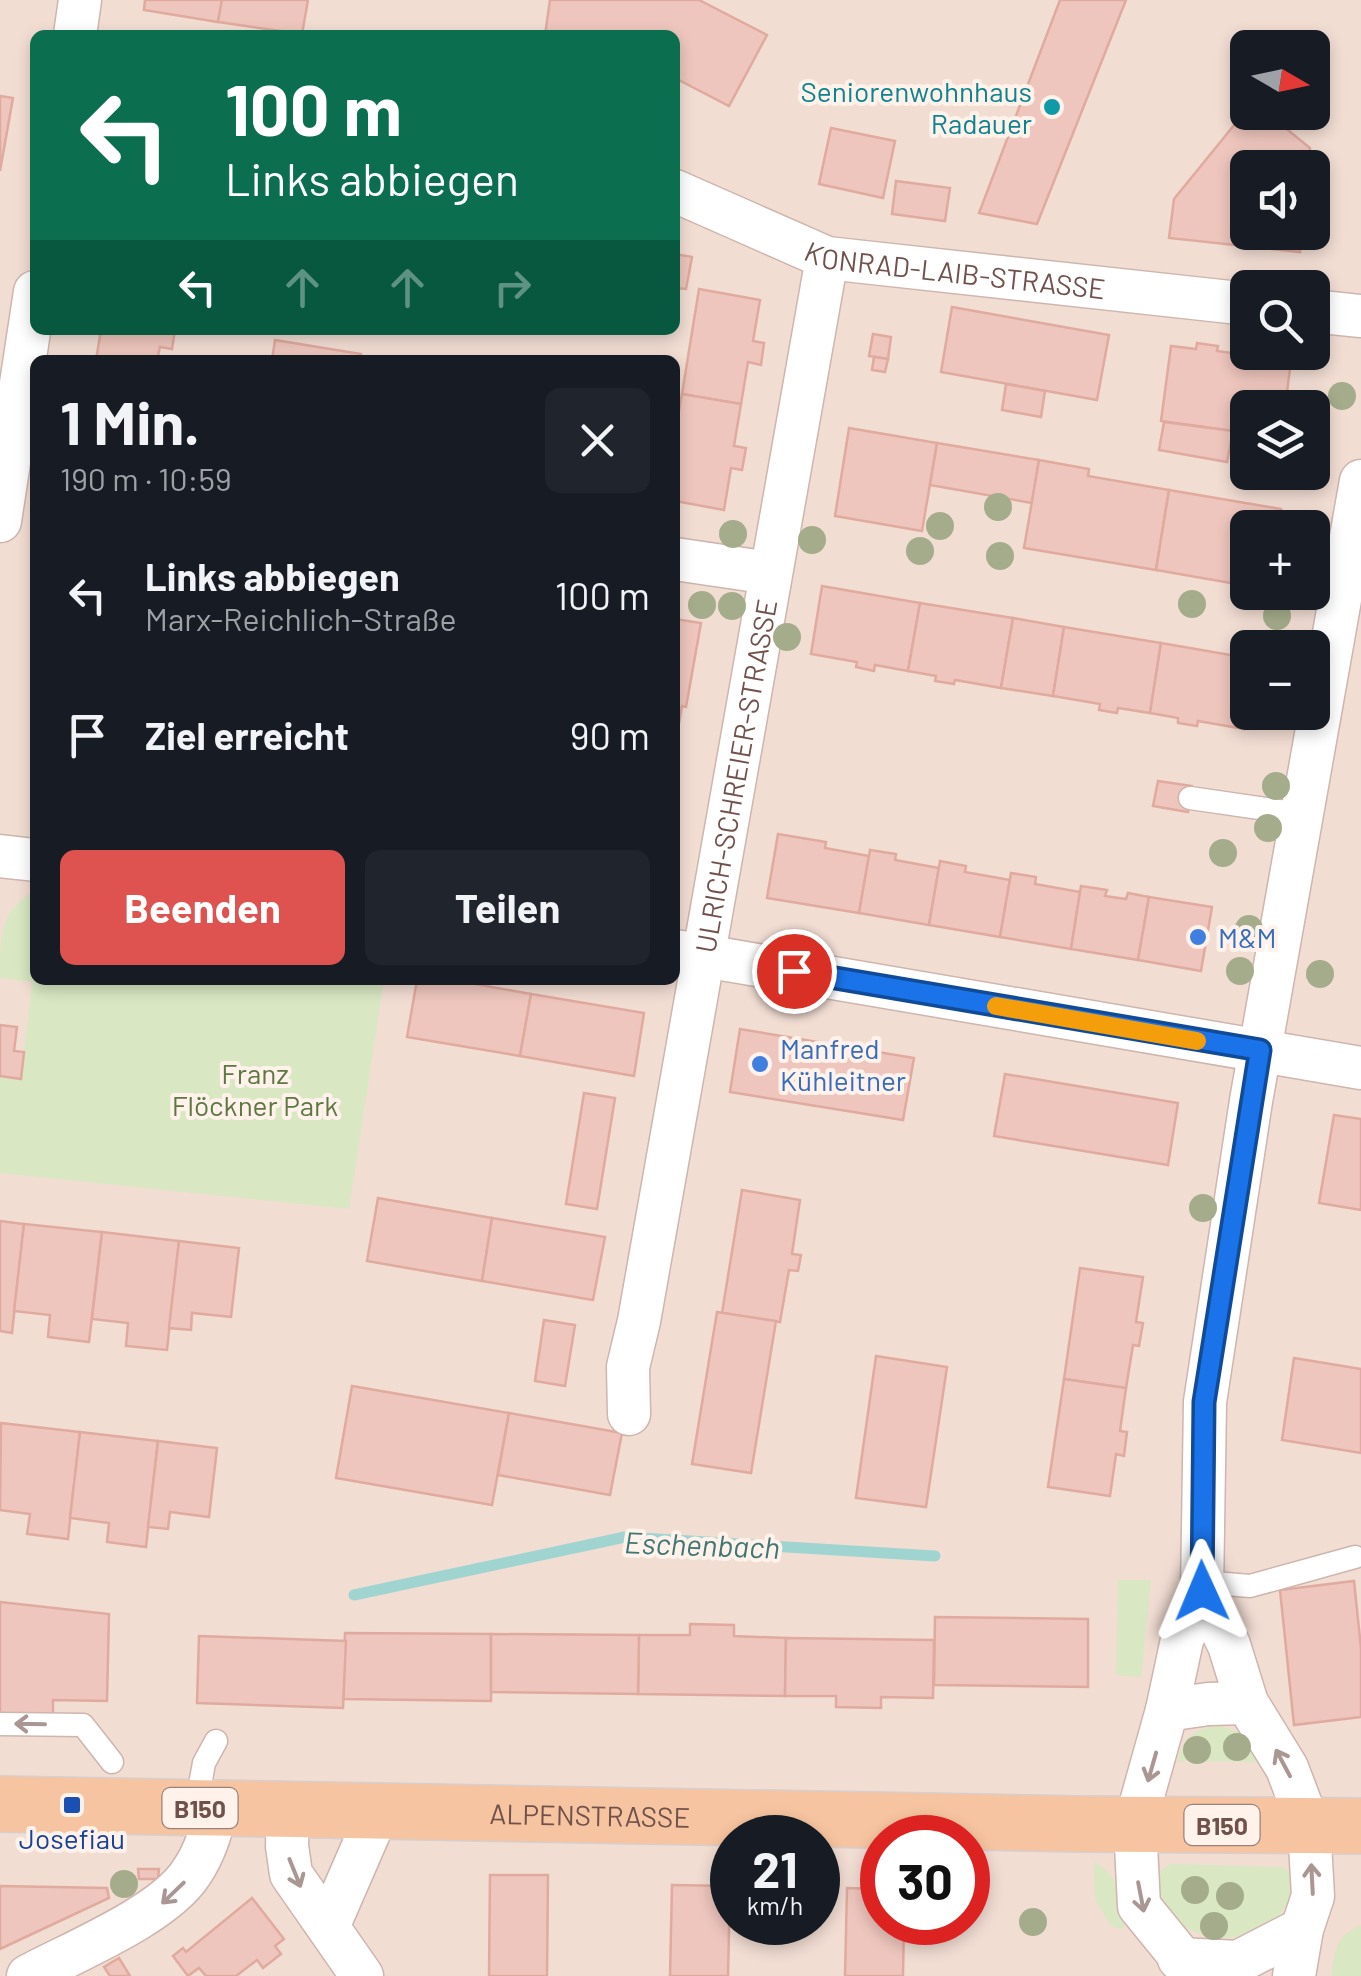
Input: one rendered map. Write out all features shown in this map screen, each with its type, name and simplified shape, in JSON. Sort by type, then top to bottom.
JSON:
[{"type":"main road","name":"ALPENSTRASSE","points":[[0,1804],[1335,1826]]},
{"type":"street","points":[[76,30],[80,0]]},
{"type":"street","name":"KONRAD-LAIB-STRASSE","points":[[680,193],[827,258],[1230,302]]},
{"type":"street","name":"ULRICH-SCHREIER-STRASSE","points":[[630,1414],[628,1367],[639,1321],[689,953],[770,574],[827,258]]},
{"type":"street","points":[[1330,313],[1361,316]]},
{"type":"street","points":[[0,520],[22,456],[30,355]]},
{"type":"street","points":[[1302,1929],[1238,1962],[1188,1967],[1140,1906],[1135,1824],[1168,1710],[1182,1640],[1202,1587],[1204,1402],[1301,814],[1353,569],[1361,481]]},
{"type":"street","points":[[680,560],[770,574]]},
{"type":"street","points":[[0,856],[30,859]]},
{"type":"street","points":[[689,953],[1361,1068]]},
{"type":"street","points":[[1202,1587],[1229,1645],[1247,1703],[1287,1768],[1335,1826],[1302,1929],[1294,1976]]},
{"type":"street","points":[[1168,1710],[1247,1703]]},
{"type":"street","points":[[28,1976],[162,1904],[190,1876],[206,1846],[207,1808]]},
{"type":"street","points":[[288,1810],[291,1874],[362,1976]]},
{"type":"street","points":[[328,1926],[378,1812]]},
{"type":"lane","points":[[1190,798],[1301,814]]},
{"type":"lane","points":[[1202,1587],[1250,1586],[1355,1557]]},
{"type":"lane","points":[[83,1701],[83,1726],[112,1762]]},
{"type":"lane","points":[[0,1724],[83,1726]]},
{"type":"lane","points":[[207,1808],[204,1763],[216,1741]]},
{"type":"shaded area","points":[[0,0],[1361,0],[1361,1976],[0,1976]]},
{"type":"green space","name":"Franz Flöckner Park","points":[[30,894],[30,982],[0,978],[4,926]]},
{"type":"green space","name":"Franz Flöckner Park","points":[[32,985],[383,985],[349,1209],[0,1173],[0,1076],[21,1078]]},
{"type":"green space","points":[[1118,1580],[1151,1580],[1141,1677],[1116,1675]]},
{"type":"green space","points":[[1221,1726],[1241,1733],[1265,1762],[1177,1761],[1192,1734]]},
{"type":"green space","points":[[1094,1862],[1115,1882],[1124,1929],[1111,1926],[1095,1899]]},
{"type":"green space","points":[[1171,1864],[1284,1867],[1293,1876],[1287,1903],[1271,1923],[1249,1934],[1223,1938],[1198,1933],[1176,1921],[1162,1900],[1159,1872]]},
{"type":"green space","points":[[1361,1925],[1361,1976],[1331,1976],[1338,1945],[1346,1934]]},
{"type":"building","points":[[145,0],[222,0],[218,22],[144,10]]},
{"type":"building","points":[[222,0],[308,0],[303,30],[218,22]]},
{"type":"building","points":[[550,0],[699,0],[767,35],[729,106],[680,81],[680,30],[546,30]]},
{"type":"building","name":"Seniorenwohnhaus Radauer","points":[[1060,0],[1126,0],[1037,224],[979,213]]},
{"type":"building","points":[[0,96],[13,98],[0,171]]},
{"type":"building","points":[[831,128],[895,141],[883,198],[819,184]]},
{"type":"building","points":[[1230,130],[1288,130],[1310,148],[1230,150],[1230,245],[1169,238],[1174,199]]},
{"type":"building","points":[[896,181],[950,188],[945,221],[892,214]]},
{"type":"building","points":[[680,255],[692,257],[686,289],[680,288]]},
{"type":"building","points":[[699,289],[760,300],[753,341],[764,343],[761,365],[748,362],[741,404],[682,394]]},
{"type":"building","points":[[952,307],[1109,335],[1097,400],[941,372]]},
{"type":"building","points":[[873,334],[891,337],[888,359],[869,356]]},
{"type":"building","points":[[100,335],[174,335],[172,349],[160,347],[158,355],[97,355]]},
{"type":"building","points":[[275,340],[361,354],[361,355],[273,355]]},
{"type":"building","points":[[1197,343],[1218,346],[1217,351],[1230,353],[1230,370],[1290,370],[1287,390],[1230,390],[1230,431],[1161,421],[1171,346],[1196,349]]},
{"type":"building","points":[[874,357],[888,359],[885,372],[872,370]]},
{"type":"building","points":[[1006,384],[1045,391],[1041,417],[1002,410]]},
{"type":"building","points":[[682,394],[741,404],[734,446],[746,448],[742,470],[731,468],[724,510],[680,502]]},
{"type":"building","points":[[1164,422],[1230,431],[1227,462],[1159,450]]},
{"type":"building","points":[[849,428],[937,443],[922,531],[835,516]]},
{"type":"building","points":[[937,443],[1039,460],[1032,503],[930,485]]},
{"type":"building","points":[[1039,460],[1089,469],[1088,476],[1169,490],[1156,570],[1024,548]]},
{"type":"building","points":[[1169,490],[1281,509],[1230,510],[1230,583],[1156,570]]},
{"type":"building","points":[[822,586],[920,603],[908,671],[875,665],[874,671],[856,667],[857,662],[811,654]]},
{"type":"building","points":[[920,603],[1013,618],[1001,688],[955,680],[954,684],[935,681],[936,676],[908,671]]},
{"type":"building","points":[[1013,618],[1064,627],[1053,696],[1001,688]]},
{"type":"building","points":[[680,620],[701,623],[686,707],[682,706],[680,718]]},
{"type":"building","points":[[1064,627],[1161,643],[1150,713],[1118,708],[1117,713],[1099,710],[1100,704],[1053,696]]},
{"type":"building","points":[[1161,643],[1230,655],[1230,727],[1198,721],[1197,726],[1178,723],[1178,718],[1150,713]]},
{"type":"building","points":[[1158,781],[1192,786],[1188,812],[1153,806]]},
{"type":"building","points":[[778,834],[826,842],[825,848],[869,856],[859,913],[767,898]]},
{"type":"building","points":[[870,850],[896,854],[895,860],[939,868],[929,925],[859,913]]},
{"type":"building","points":[[940,861],[966,866],[965,872],[1010,880],[1000,937],[929,925]]},
{"type":"building","points":[[1011,873],[1036,877],[1035,884],[1080,892],[1071,949],[1000,937]]},
{"type":"building","points":[[1081,886],[1107,890],[1105,896],[1126,899],[1128,893],[1149,897],[1138,960],[1071,949]]},
{"type":"building","points":[[1149,897],[1212,907],[1201,971],[1138,960]]},
{"type":"building","points":[[416,985],[481,985],[531,994],[520,1056],[407,1037]]},
{"type":"building","points":[[531,994],[644,1013],[634,1076],[520,1056]]},
{"type":"building","points":[[0,1025],[17,1027],[14,1051],[24,1052],[21,1079],[0,1076]]},
{"type":"building","points":[[740,1029],[914,1058],[903,1120],[730,1092]]},
{"type":"building","points":[[1005,1074],[1178,1103],[1168,1165],[994,1136]]},
{"type":"building","points":[[584,1093],[615,1098],[597,1209],[566,1204]]},
{"type":"building","points":[[1334,1115],[1361,1119],[1361,1210],[1319,1203]]},
{"type":"building","points":[[742,1190],[800,1200],[792,1254],[801,1255],[798,1271],[789,1270],[780,1322],[722,1313]]},
{"type":"building","points":[[378,1198],[492,1218],[482,1281],[367,1261]]},
{"type":"building","points":[[492,1218],[605,1237],[593,1300],[482,1281]]},
{"type":"building","points":[[0,1221],[24,1224],[12,1333],[0,1331]]},
{"type":"building","points":[[24,1224],[102,1232],[89,1342],[48,1337],[50,1315],[14,1311]]},
{"type":"building","points":[[102,1232],[179,1241],[167,1350],[126,1346],[128,1323],[92,1319]]},
{"type":"building","points":[[179,1241],[239,1248],[231,1317],[192,1313],[191,1330],[169,1328]]},
{"type":"building","points":[[1080,1268],[1143,1277],[1136,1322],[1143,1323],[1139,1346],[1133,1345],[1126,1388],[1064,1379]]},
{"type":"building","points":[[717,1312],[776,1321],[751,1473],[692,1464]]},
{"type":"building","points":[[544,1320],[575,1325],[565,1386],[535,1381]]},
{"type":"building","points":[[876,1356],[947,1367],[926,1507],[856,1498]]},
{"type":"building","points":[[1294,1358],[1361,1369],[1361,1453],[1282,1440]]},
{"type":"building","points":[[1064,1379],[1126,1388],[1120,1431],[1127,1432],[1124,1456],[1116,1454],[1110,1496],[1048,1487]]},
{"type":"building","points":[[352,1386],[509,1413],[492,1505],[336,1478]]},
{"type":"building","points":[[509,1413],[622,1433],[610,1495],[498,1475]]},
{"type":"building","points":[[1,1423],[80,1432],[68,1539],[27,1534],[30,1514],[0,1510]]},
{"type":"building","points":[[80,1432],[158,1441],[146,1547],[107,1542],[109,1523],[70,1518]]},
{"type":"building","points":[[158,1441],[217,1448],[209,1517],[170,1512],[168,1529],[148,1527]]},
{"type":"building","points":[[1354,1581],[1361,1648],[1361,1717],[1294,1725],[1280,1590]]},
{"type":"building","points":[[0,1602],[109,1614],[107,1701],[53,1700],[53,1719],[0,1718]]},
{"type":"building","points":[[935,1617],[1088,1619],[1088,1687],[934,1685]]},
{"type":"building","points":[[690,1624],[734,1625],[734,1636],[786,1638],[785,1696],[638,1694],[639,1635],[690,1635]]},
{"type":"building","points":[[345,1633],[491,1634],[491,1701],[343,1699]]},
{"type":"building","points":[[491,1634],[639,1635],[638,1694],[491,1692]]},
{"type":"building","points":[[199,1636],[346,1641],[343,1708],[197,1703]]},
{"type":"building","points":[[786,1638],[934,1640],[933,1698],[881,1697],[881,1708],[836,1707],[836,1696],[785,1696]]},
{"type":"building","points":[[138,1869],[159,1869],[158,1879],[139,1879]]},
{"type":"building","points":[[490,1875],[548,1875],[547,1976],[489,1976]]},
{"type":"building","points":[[672,1885],[710,1886],[710,1945],[729,1945],[728,1976],[670,1976]]},
{"type":"building","points":[[0,1886],[107,1888],[109,1898],[0,1949]]},
{"type":"building","points":[[847,1888],[860,1888],[860,1945],[904,1945],[903,1976],[845,1976]]},
{"type":"building","points":[[252,1898],[284,1939],[275,1946],[281,1954],[263,1968],[257,1960],[236,1976],[206,1976],[199,1968],[188,1976],[173,1956],[183,1948],[186,1952]]},
{"type":"building","points":[[119,1958],[130,1976],[110,1976],[104,1967]]},
{"type":"waterway","name":"Eschenbach","points":[[354,1595],[625,1537],[935,1556]]},
{"type":"slow traffic","points":[[996,1006],[1197,1041]]},
{"type":"place","name":"Seniorenwohnhaus Radauer","points":[[1052,107]]},
{"type":"place","name":"M&M","points":[[1198,937]]},
{"type":"place","name":"Manfred Kühleitner","points":[[760,1064]]},
{"type":"place","name":"Josefiau","points":[[72,1805]]},
{"type":"route","points":[[794,971],[1260,1050],[1204,1402],[1202,1591]]}]
